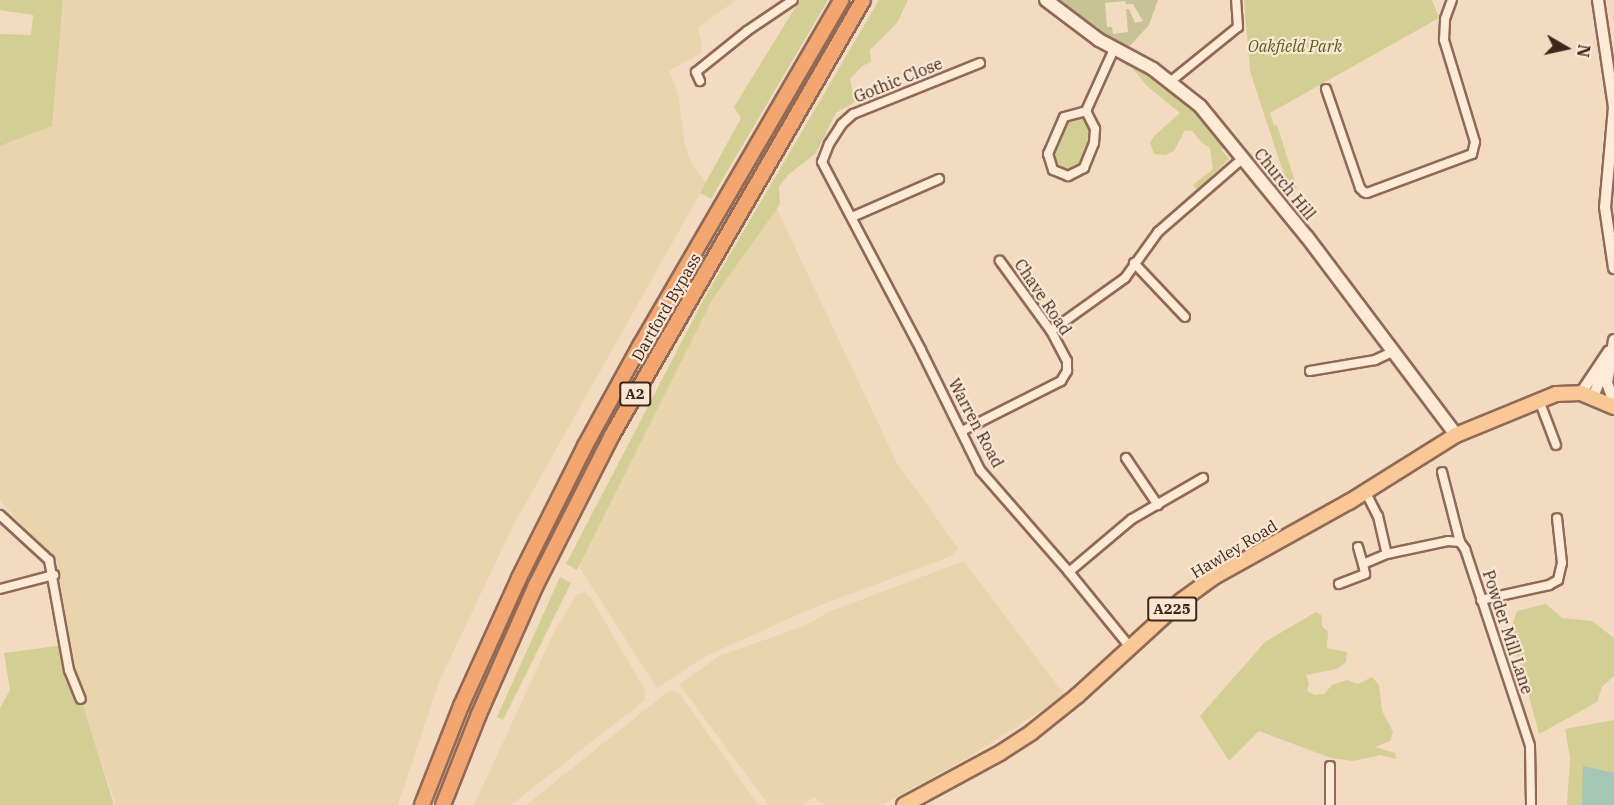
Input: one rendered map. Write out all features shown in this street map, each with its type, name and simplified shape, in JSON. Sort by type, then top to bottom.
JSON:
[{"type":"highway","name":"Dartford Bypass","points":[[422,805],[461,706],[519,578],[585,446],[640,346],[841,0]]},
{"type":"highway","name":"Dartford Bypass","points":[[443,805],[479,714],[536,585],[612,435],[863,0]]},
{"type":"main road","name":"Church Hill","points":[[1046,0],[1114,49],[1171,81],[1200,105],[1394,351],[1456,435]]},
{"type":"main road","name":"Hawley Road","points":[[904,805],[1000,753],[1032,732],[1077,696],[1181,601],[1214,577],[1365,491],[1456,435],[1556,394],[1587,395]]},
{"type":"main road","points":[[1587,395],[1614,405]]},
{"type":"street","points":[[700,81],[696,72],[747,31],[793,0]]},
{"type":"street","points":[[1171,81],[1238,27],[1236,0]]},
{"type":"street","points":[[1326,89],[1360,188],[1367,193],[1472,154],[1475,142],[1444,40],[1445,19],[1452,0]]},
{"type":"street","points":[[1598,0],[1614,117],[1605,207],[1614,268]]},
{"type":"street","points":[[1086,111],[1114,49]]},
{"type":"street","name":"Gothic Close","points":[[825,167],[822,158],[826,148],[842,124],[853,114],[980,63]]},
{"type":"street","points":[[1086,111],[1095,129],[1094,143],[1084,168],[1068,176],[1053,170],[1048,154],[1064,117],[1086,111]]},
{"type":"street","points":[[1051,331],[1125,278],[1134,262],[1158,232],[1243,158]]},
{"type":"street","name":"Warren Road","points":[[825,167],[980,470],[1069,572],[1130,647]]},
{"type":"street","points":[[852,217],[939,179]]},
{"type":"street","name":"Chave Road","points":[[962,431],[1061,381],[1067,371],[1067,361],[1051,331],[999,261]]},
{"type":"street","points":[[1134,262],[1185,317]]},
{"type":"street","points":[[1587,395],[1614,342]]},
{"type":"street","points":[[1614,342],[1607,383],[1614,405]]},
{"type":"street","points":[[1310,371],[1375,360],[1394,351]]},
{"type":"street","points":[[1539,400],[1556,446]]},
{"type":"street","points":[[1126,458],[1158,505]]},
{"type":"street","name":"Powder Mill Lane","points":[[1442,472],[1460,542],[1466,549],[1530,746],[1531,805]]},
{"type":"street","points":[[1069,572],[1132,519],[1203,478]]},
{"type":"street","points":[[1365,491],[1378,516],[1387,554]]},
{"type":"street","points":[[0,515],[49,560],[54,575],[69,670],[81,699]]},
{"type":"street","points":[[1482,600],[1549,585],[1558,580],[1562,563],[1557,518]]},
{"type":"street","points":[[1363,564],[1387,554],[1448,541],[1460,542]]},
{"type":"street","points":[[1339,584],[1365,574],[1359,548]]},
{"type":"street","points":[[0,589],[54,575]]},
{"type":"street","points":[[1330,766],[1330,805]]},
{"type":"shaded area","points":[[63,0],[736,0],[698,28],[702,42],[701,53],[669,71],[678,93],[685,145],[691,162],[706,183],[513,526],[439,682],[398,805],[116,805],[69,669],[50,558],[0,500],[0,146],[52,126]]},
{"type":"shaded area","points":[[1060,0],[1158,0],[1149,25],[1128,48],[1104,35]],"holes":[[[1125,1],[1126,4],[1133,4],[1143,21],[1135,23],[1129,9],[1126,9],[1128,32],[1113,34],[1112,27],[1107,27],[1105,3]]]},
{"type":"shaded area","points":[[777,209],[897,463],[958,548],[954,555],[808,610],[704,657],[657,688],[579,567],[712,300]]},
{"type":"shaded area","points":[[964,561],[1065,695],[964,760],[882,805],[825,805],[814,797],[803,805],[769,805],[679,684],[721,655],[804,626],[831,611]]},
{"type":"shaded area","points":[[585,592],[591,598],[645,690],[645,700],[511,805],[474,805],[554,632],[577,594]]},
{"type":"shaded area","points":[[673,691],[680,694],[758,805],[526,805],[666,693]]},
{"type":"shaded area","points":[[1583,766],[1614,773],[1614,805],[1582,805]]},
{"type":"green space","points":[[0,0],[63,0],[52,126],[0,146],[0,34],[31,35],[33,15],[0,10]]},
{"type":"green space","points":[[800,0],[828,0],[711,199],[700,193],[741,118],[734,107]]},
{"type":"green space","points":[[879,0],[908,0],[897,23],[870,50],[871,62],[862,66],[850,79],[855,102],[836,113],[816,153],[788,175],[779,187],[780,203],[777,209],[712,300],[577,570],[566,564],[705,297]]},
{"type":"green space","name":"Oakfield Park","points":[[1244,0],[1432,0],[1439,18],[1270,113],[1274,126],[1277,125],[1297,188],[1284,198],[1274,186],[1285,178],[1250,71]]},
{"type":"green space","points":[[1118,60],[1129,63],[1166,86],[1199,115],[1225,146],[1221,150],[1229,159],[1197,190],[1193,185],[1213,169],[1210,148],[1202,143],[1192,131],[1185,130],[1174,151],[1165,155],[1154,154],[1150,143],[1154,136],[1180,113],[1147,86],[1133,69]]},
{"type":"green space","points":[[1078,116],[1088,121],[1093,135],[1080,167],[1070,172],[1055,165],[1051,152],[1066,119]]},
{"type":"green space","points":[[560,577],[571,583],[503,720],[497,717]]},
{"type":"green space","points":[[1546,604],[1562,618],[1592,621],[1614,638],[1614,676],[1602,687],[1597,702],[1539,734],[1519,659],[1508,636],[1517,611]]},
{"type":"green space","points":[[1316,612],[1322,616],[1322,626],[1328,632],[1327,648],[1347,652],[1346,662],[1337,669],[1306,675],[1309,683],[1307,691],[1315,695],[1324,694],[1332,685],[1347,680],[1358,684],[1372,677],[1379,685],[1382,711],[1393,732],[1390,741],[1375,747],[1395,753],[1396,759],[1380,755],[1353,761],[1331,758],[1259,731],[1229,761],[1200,716],[1265,642]]},
{"type":"green space","points":[[64,645],[114,805],[0,805],[0,708],[10,690],[4,653]]},
{"type":"green space","points":[[1614,720],[1614,805],[1567,805],[1570,758],[1565,729]]}]
